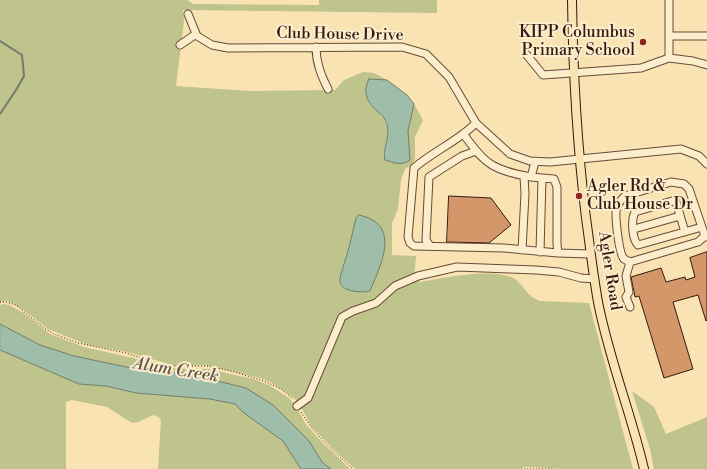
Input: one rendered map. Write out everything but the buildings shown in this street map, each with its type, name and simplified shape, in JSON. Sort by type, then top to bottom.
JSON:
[{"type":"main road","name":"Agler Road","points":[[572,0],[573,72],[579,159],[590,254],[607,339],[644,469]]},
{"type":"street","points":[[669,0],[669,58]]},
{"type":"street","points":[[180,45],[196,34],[188,14]]},
{"type":"street","name":"Club House Drive","points":[[196,34],[212,45],[228,48],[402,46],[426,54],[449,77],[476,123],[510,154],[530,161],[550,162],[681,149],[699,156],[707,164]]},
{"type":"street","points":[[670,36],[707,36]]},
{"type":"street","points":[[316,48],[319,72],[328,90]]},
{"type":"street","points":[[526,54],[543,75],[641,68],[669,58],[692,61],[707,65]]},
{"type":"street","points":[[476,123],[464,135],[414,168],[408,237],[410,243],[414,246],[590,254]]},
{"type":"street","points":[[464,135],[476,151],[492,165],[518,175],[554,179],[557,187],[558,253]]},
{"type":"street","points":[[430,246],[426,240],[428,177],[462,156],[476,151]]},
{"type":"street","points":[[522,250],[525,194],[528,176],[535,162]]},
{"type":"street","points":[[540,252],[542,178]]},
{"type":"street","points":[[671,182],[684,184],[689,190],[706,237],[698,242],[630,262],[624,259],[620,250],[615,213],[617,206],[625,196],[671,182]]},
{"type":"street","points":[[685,232],[676,202],[672,201],[634,212],[632,217],[635,242],[638,245],[685,232],[702,227]]},
{"type":"street","points":[[634,229],[680,216]]},
{"type":"street","points":[[630,262],[626,276],[629,292],[626,297],[630,307]]},
{"type":"street","points":[[298,406],[308,398],[342,317],[353,311],[376,303],[395,286],[406,281],[418,276],[457,267],[559,272],[581,278],[594,279]]},
{"type":"path","points":[[0,302],[16,305],[44,328],[54,334],[78,343],[126,353],[159,364],[172,366],[207,366],[264,381],[281,389],[294,400],[310,427],[324,443],[353,469]]},
{"type":"path","points":[[521,469],[553,469]]},
{"type":"green space","points":[[0,0],[187,0],[193,4],[319,5],[319,0],[437,0],[437,13],[183,10],[184,21],[176,86],[250,91],[335,90],[344,80],[363,72],[374,73],[387,80],[374,79],[370,105],[381,114],[386,122],[388,132],[383,156],[408,138],[408,131],[414,104],[423,120],[415,137],[415,158],[413,164],[405,169],[401,180],[398,209],[392,223],[392,255],[416,256],[414,278],[420,282],[469,274],[495,274],[515,279],[529,294],[540,301],[589,303],[633,469],[564,469],[526,467],[518,469],[355,469],[311,426],[301,407],[294,398],[272,383],[260,378],[214,367],[204,365],[176,366],[127,352],[88,345],[48,329],[14,304],[7,301],[0,302]]},
{"type":"green space","points":[[0,305],[9,305],[24,313],[50,334],[84,347],[142,360],[164,368],[209,369],[253,379],[269,385],[289,398],[297,408],[305,423],[350,469],[331,469],[322,462],[309,441],[246,388],[185,373],[136,369],[74,356],[40,345],[0,324]]},
{"type":"green space","points":[[0,350],[79,384],[106,386],[136,393],[210,399],[235,404],[244,413],[283,441],[301,469],[158,469],[161,422],[159,417],[153,415],[138,422],[132,423],[107,407],[72,400],[66,402],[66,469],[0,469]]},
{"type":"green space","points":[[632,391],[654,407],[666,434],[707,417],[707,469],[654,469],[650,449]]},
{"type":"shaded area","points":[[369,79],[387,80],[407,95],[414,104],[408,131],[410,160],[407,162],[398,163],[385,160],[384,156],[388,135],[387,123],[383,116],[368,100],[366,88]]},
{"type":"shaded area","points":[[359,215],[372,220],[380,227],[384,236],[385,246],[379,269],[370,291],[366,292],[348,290],[344,288],[340,282],[356,218]]},
{"type":"shaded area","points":[[0,324],[40,345],[74,356],[136,369],[185,373],[246,388],[273,405],[309,441],[322,462],[331,469],[301,469],[283,441],[244,413],[235,404],[210,399],[136,393],[106,386],[79,384],[0,350]]},
{"type":"waterway","points":[[0,41],[22,55],[24,76],[0,114]]},
{"type":"place","name":"KIPP Columbus Primary School","points":[[643,42]]},
{"type":"place","name":"Agler Rd & Club House Dr","points":[[579,196]]},
{"type":"water label","name":"Alum Creek","points":[[176,371]]}]
